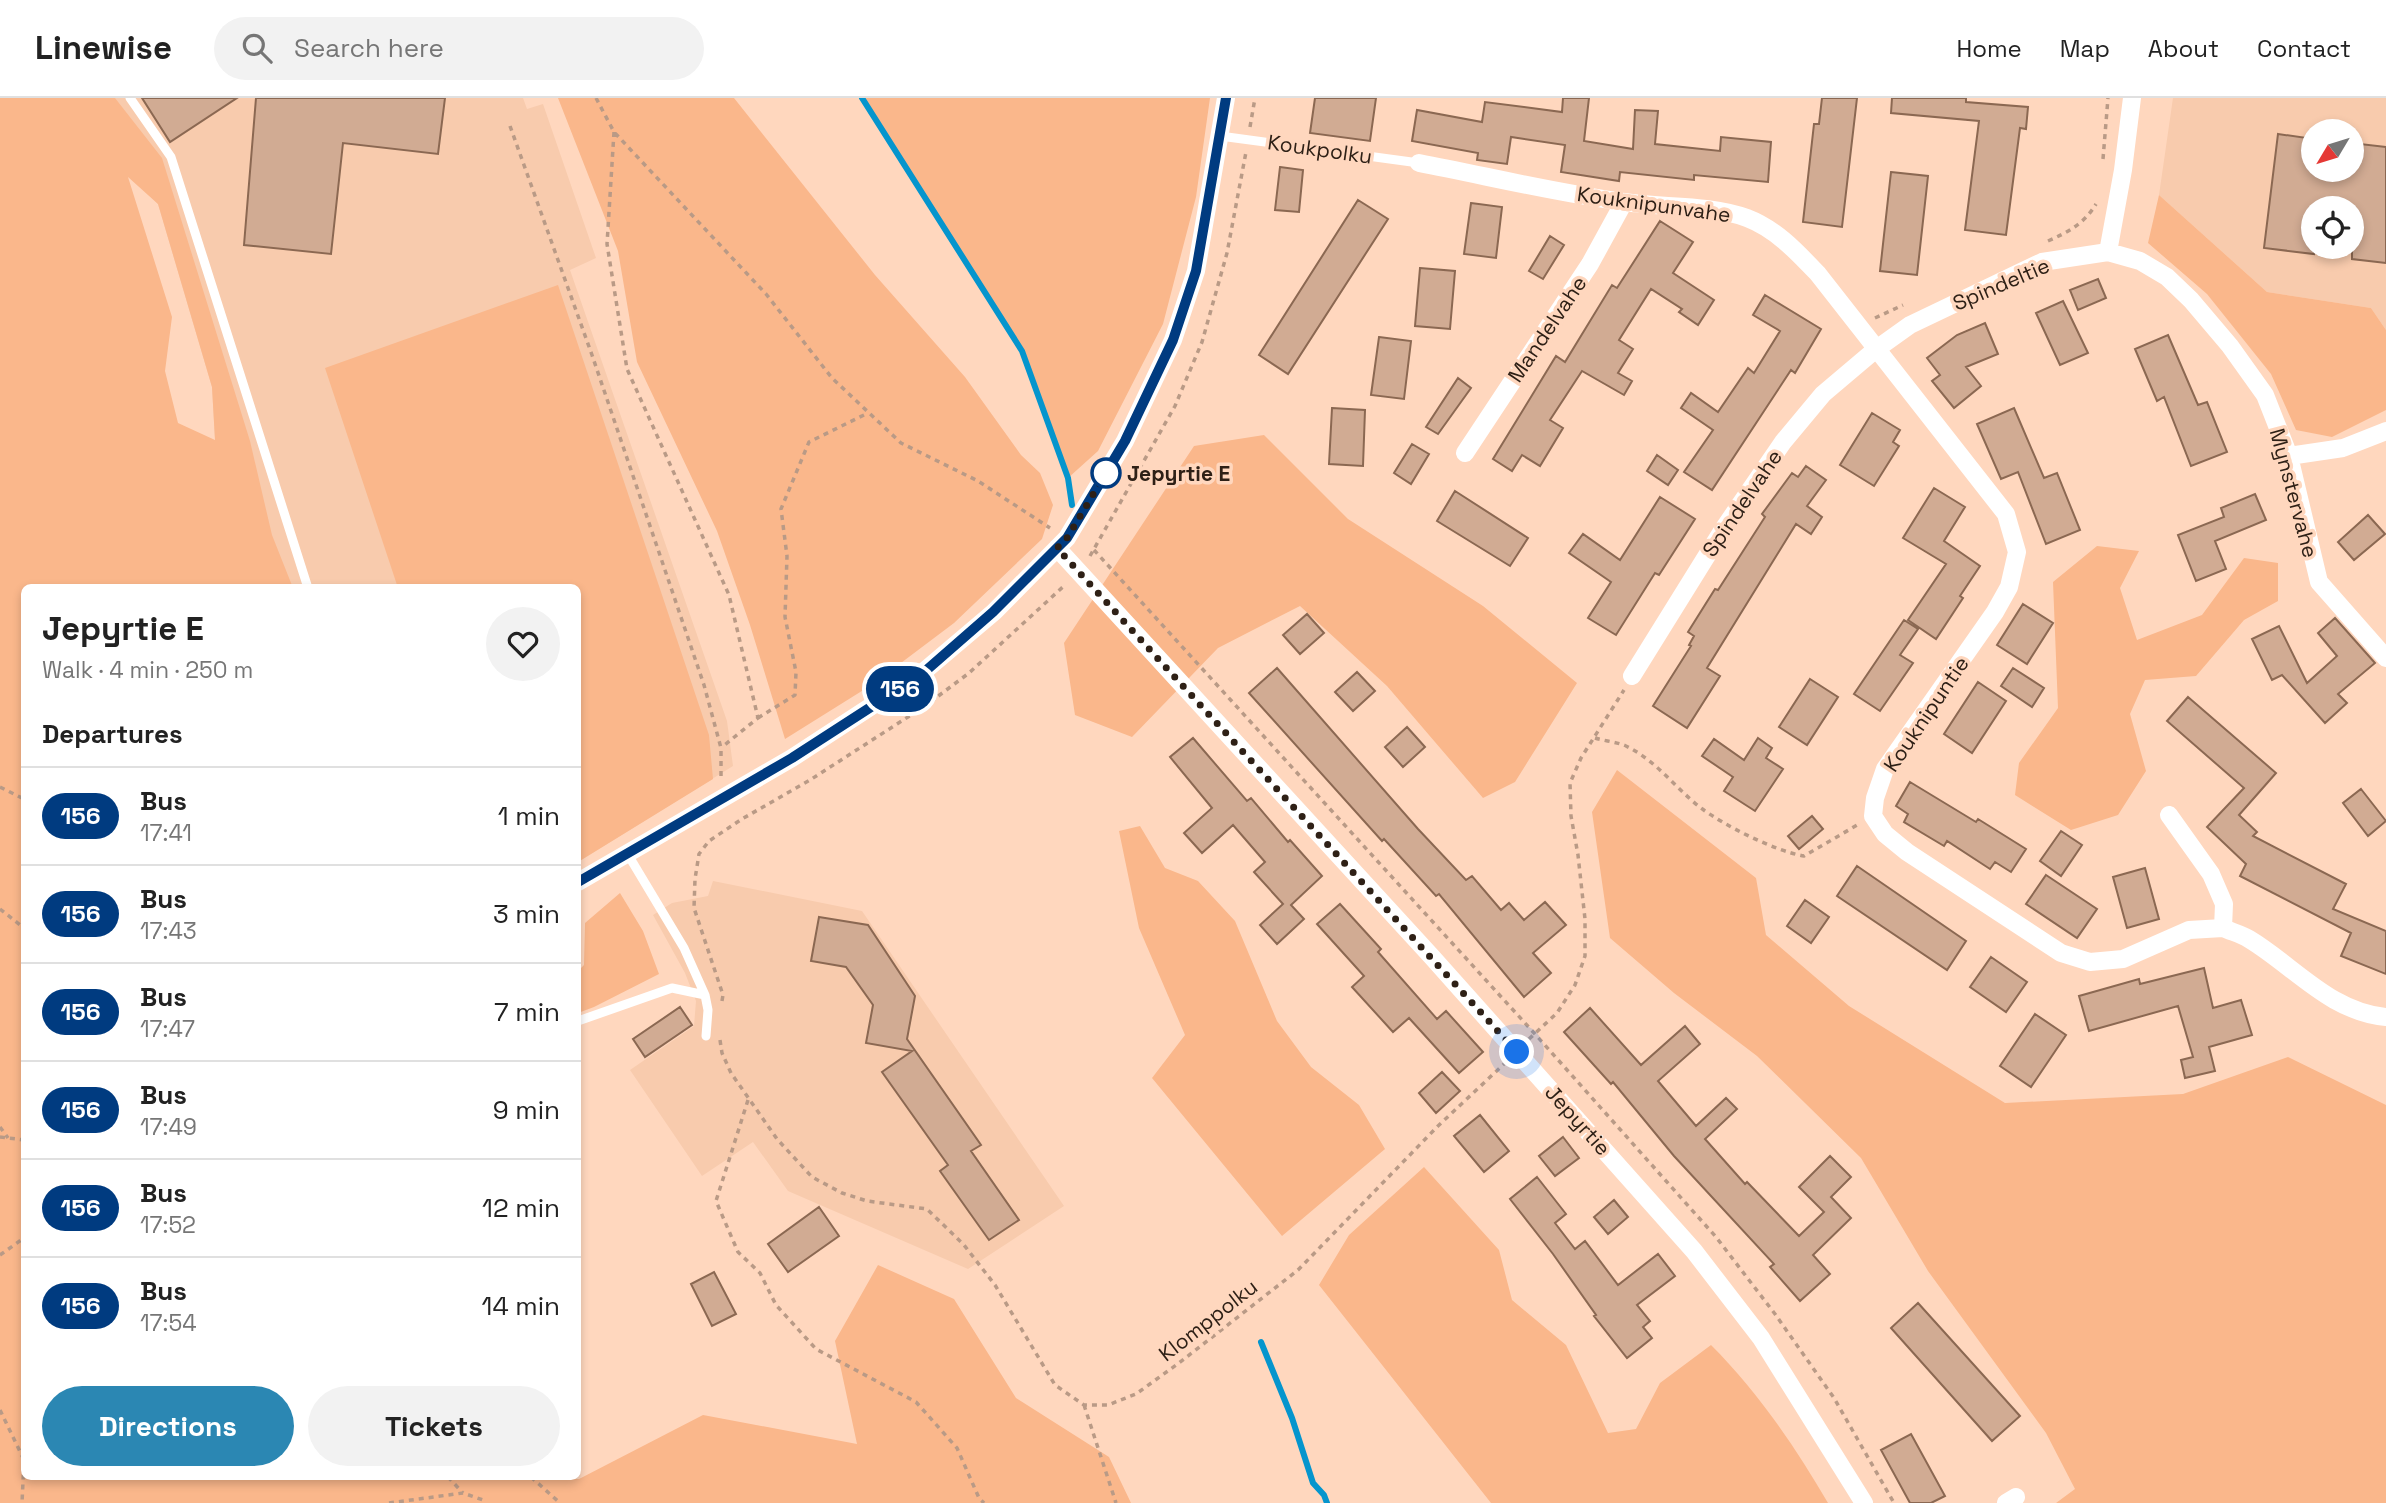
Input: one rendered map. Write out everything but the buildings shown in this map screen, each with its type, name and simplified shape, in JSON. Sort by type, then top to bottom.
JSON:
[{"type":"street","points":[[581,880],[792,758],[922,674],[993,612],[1062,543],[1125,441],[1173,340],[1196,271],[1226,98]]},
{"type":"street","points":[[2108,252],[2123,170],[2132,98]]},
{"type":"street","name":"Kouknipunvahe","points":[[1419,163],[1624,202],[1711,210],[1746,218],[1772,231],[1818,274],[1875,350]]},
{"type":"street","name":"Mandelvahe","points":[[1465,453],[1590,264],[1624,202]]},
{"type":"street","name":"Spindeltie","points":[[1875,350],[1910,326],[2042,262],[2108,252]]},
{"type":"street","name":"Mynstervahe","points":[[2108,252],[2140,261],[2167,277],[2191,300],[2230,346],[2265,395],[2289,456],[2319,582],[2386,658]]},
{"type":"street","name":"Spindelvahe","points":[[1632,676],[1724,528],[1783,442],[1823,394],[1875,350]]},
{"type":"street","name":"Kouknipuntie","points":[[1873,816],[1875,798],[1885,769],[1996,612],[2009,587],[2017,552],[2006,514],[1875,350]]},
{"type":"street","points":[[2289,456],[2343,448],[2386,431]]},
{"type":"street","name":"Jepyrtie","points":[[1062,543],[1079,572],[1517,1052],[1694,1251],[1760,1338],[1864,1503]]},
{"type":"street","points":[[2169,815],[2211,874],[2224,904],[2223,928]]},
{"type":"street","points":[[1873,816],[1885,834],[1907,852],[2061,953],[2090,962],[2123,959],[2189,930],[2223,928],[2247,937],[2316,990],[2350,1008],[2386,1017]]},
{"type":"lane","points":[[131,98],[171,157],[307,584]]},
{"type":"lane","name":"Koukpolku","points":[[1220,136],[1419,163]]},
{"type":"lane","points":[[626,853],[684,948],[705,995],[708,1010],[706,1037]]},
{"type":"lane","points":[[581,1020],[672,988],[705,995]]},
{"type":"path","points":[[596,98],[614,132],[766,294],[832,378],[901,443],[978,481],[1062,543]]},
{"type":"path","points":[[722,1008],[723,995],[694,908],[699,854],[709,841],[742,819],[810,780],[925,706],[969,673],[1079,572],[1175,406],[1202,342],[1227,253],[1255,98]]},
{"type":"path","points":[[2103,160],[2108,98]]},
{"type":"path","points":[[510,126],[650,522],[704,685],[721,748],[720,773],[727,795],[742,819]]},
{"type":"path","points":[[614,132],[607,244],[627,369],[729,595],[758,718]]},
{"type":"path","points":[[2045,242],[2070,231],[2087,218],[2096,205],[2098,194]]},
{"type":"path","points":[[1857,326],[1907,303]]},
{"type":"path","points":[[721,748],[758,718],[795,695],[796,672],[785,617],[787,556],[780,509],[809,442],[868,412]]},
{"type":"path","name":"Klomppolku","points":[[1084,1405],[1108,1405],[1136,1394],[1298,1270],[1438,1126],[1557,1013],[1575,985],[1585,956],[1586,919],[1571,816],[1570,783],[1581,758],[1632,676]]},
{"type":"path","points":[[1595,738],[1625,746],[1656,765],[1701,808],[1761,842],[1794,854],[1804,856],[1873,816]]},
{"type":"path","points":[[0,787],[21,798]]},
{"type":"path","points":[[0,909],[21,926]]},
{"type":"path","points":[[719,1032],[722,1054],[731,1073],[778,1139],[812,1177],[842,1193],[867,1201],[927,1209],[964,1245],[995,1285],[1055,1385],[1084,1405],[1116,1503]]},
{"type":"path","points":[[748,1099],[716,1201],[738,1251],[760,1273],[776,1305],[816,1349],[916,1402],[957,1448],[979,1498],[984,1503]]},
{"type":"path","points":[[0,1127],[8,1138]]},
{"type":"path","points":[[0,1137],[21,1140]]},
{"type":"path","points":[[0,1255],[21,1240]]},
{"type":"path","points":[[0,1410],[21,1454]]},
{"type":"path","points":[[22,1503],[23,1480]]},
{"type":"path","points":[[451,1480],[463,1493]]},
{"type":"path","points":[[534,1480],[560,1503]]},
{"type":"path","points":[[389,1503],[463,1493],[483,1500],[483,1503]]},
{"type":"shaded area","points":[[0,98],[115,98],[162,158],[250,441],[272,535],[291,584],[21,584],[21,1480],[581,1480],[703,1415],[857,1444],[835,1341],[878,1265],[954,1299],[1016,1398],[1109,1457],[1131,1503],[0,1503]],"holes":[[[128,177],[158,204],[212,387],[215,440],[178,423],[165,371],[172,317]]]},
{"type":"shaded area","points":[[51,98],[523,98],[527,109],[543,104],[596,258],[570,270],[727,721],[733,766],[581,860],[581,584],[241,584],[215,440],[212,387],[158,204]]},
{"type":"shaded area","points":[[558,98],[734,98],[875,275],[965,377],[1021,455],[1040,473],[1053,505],[1042,539],[954,623],[873,684],[785,739],[750,625],[717,531],[637,362],[618,251]]},
{"type":"shaded area","points":[[862,98],[1210,98],[1196,197],[1163,324],[1098,451],[1068,478],[1022,351]]},
{"type":"shaded area","points":[[2173,98],[2386,98],[2386,330],[2371,308],[2267,292],[2159,195]]},
{"type":"shaded area","points":[[2159,195],[2267,292],[2371,308],[2386,330],[2386,410],[2332,437],[2296,430],[2271,374],[2207,294],[2148,243]]},
{"type":"shaded area","points":[[558,285],[709,735],[713,779],[581,860],[581,584],[397,584],[325,368]]},
{"type":"shaded area","points":[[1264,435],[1348,519],[1483,606],[1577,683],[1515,782],[1483,798],[1387,686],[1300,606],[1218,648],[1132,737],[1075,715],[1064,643],[1194,446]]},
{"type":"shaded area","points":[[2097,546],[2139,551],[2120,588],[2137,640],[2202,615],[2244,558],[2278,563],[2278,601],[2244,620],[2196,676],[2145,680],[2130,714],[2146,771],[2118,815],[2071,830],[2015,795],[2019,763],[2058,708],[2053,582]]},
{"type":"shaded area","points":[[1617,770],[1756,878],[1766,935],[1849,1006],[2005,1103],[2183,1094],[2288,1057],[2386,1105],[2386,1503],[2056,1503],[2075,1489],[2046,1433],[1928,1271],[1861,1158],[1757,1056],[1674,993],[1610,938],[1592,812]]},
{"type":"shaded area","points":[[1140,826],[1165,868],[1198,881],[1235,921],[1277,1021],[1311,1067],[1359,1105],[1385,1149],[1282,1236],[1152,1078],[1185,1035],[1139,928],[1119,831]]},
{"type":"shaded area","points":[[713,881],[862,911],[1064,1206],[968,1269],[788,1191],[753,1142],[702,1176],[630,1070],[694,1026],[696,1001],[685,973],[653,915],[672,903],[708,896]]},
{"type":"shaded area","points":[[620,893],[643,931],[659,974],[581,1012],[585,923]]},
{"type":"shaded area","points":[[1424,1167],[1499,1250],[1512,1300],[1566,1345],[1608,1433],[1636,1429],[1660,1383],[1711,1345],[1744,1381],[1774,1420],[1828,1503],[1491,1503],[1319,1285],[1349,1235]]},
{"type":"waterway","points":[[862,98],[1022,351],[1068,478],[1072,505]]},
{"type":"waterway","points":[[1261,1342],[1292,1418],[1313,1483],[1324,1495],[1327,1503]]},
{"type":"bus line","name":"156","points":[[581,879],[792,758],[922,674],[993,612],[1067,538],[1125,441],[1173,340],[1196,271],[1226,98]]},
{"type":"place","name":"Jepyrtie E","points":[[1106,473]]},
{"type":"route","points":[[1106,473],[1067,538],[1057,548],[1517,1052]]}]
